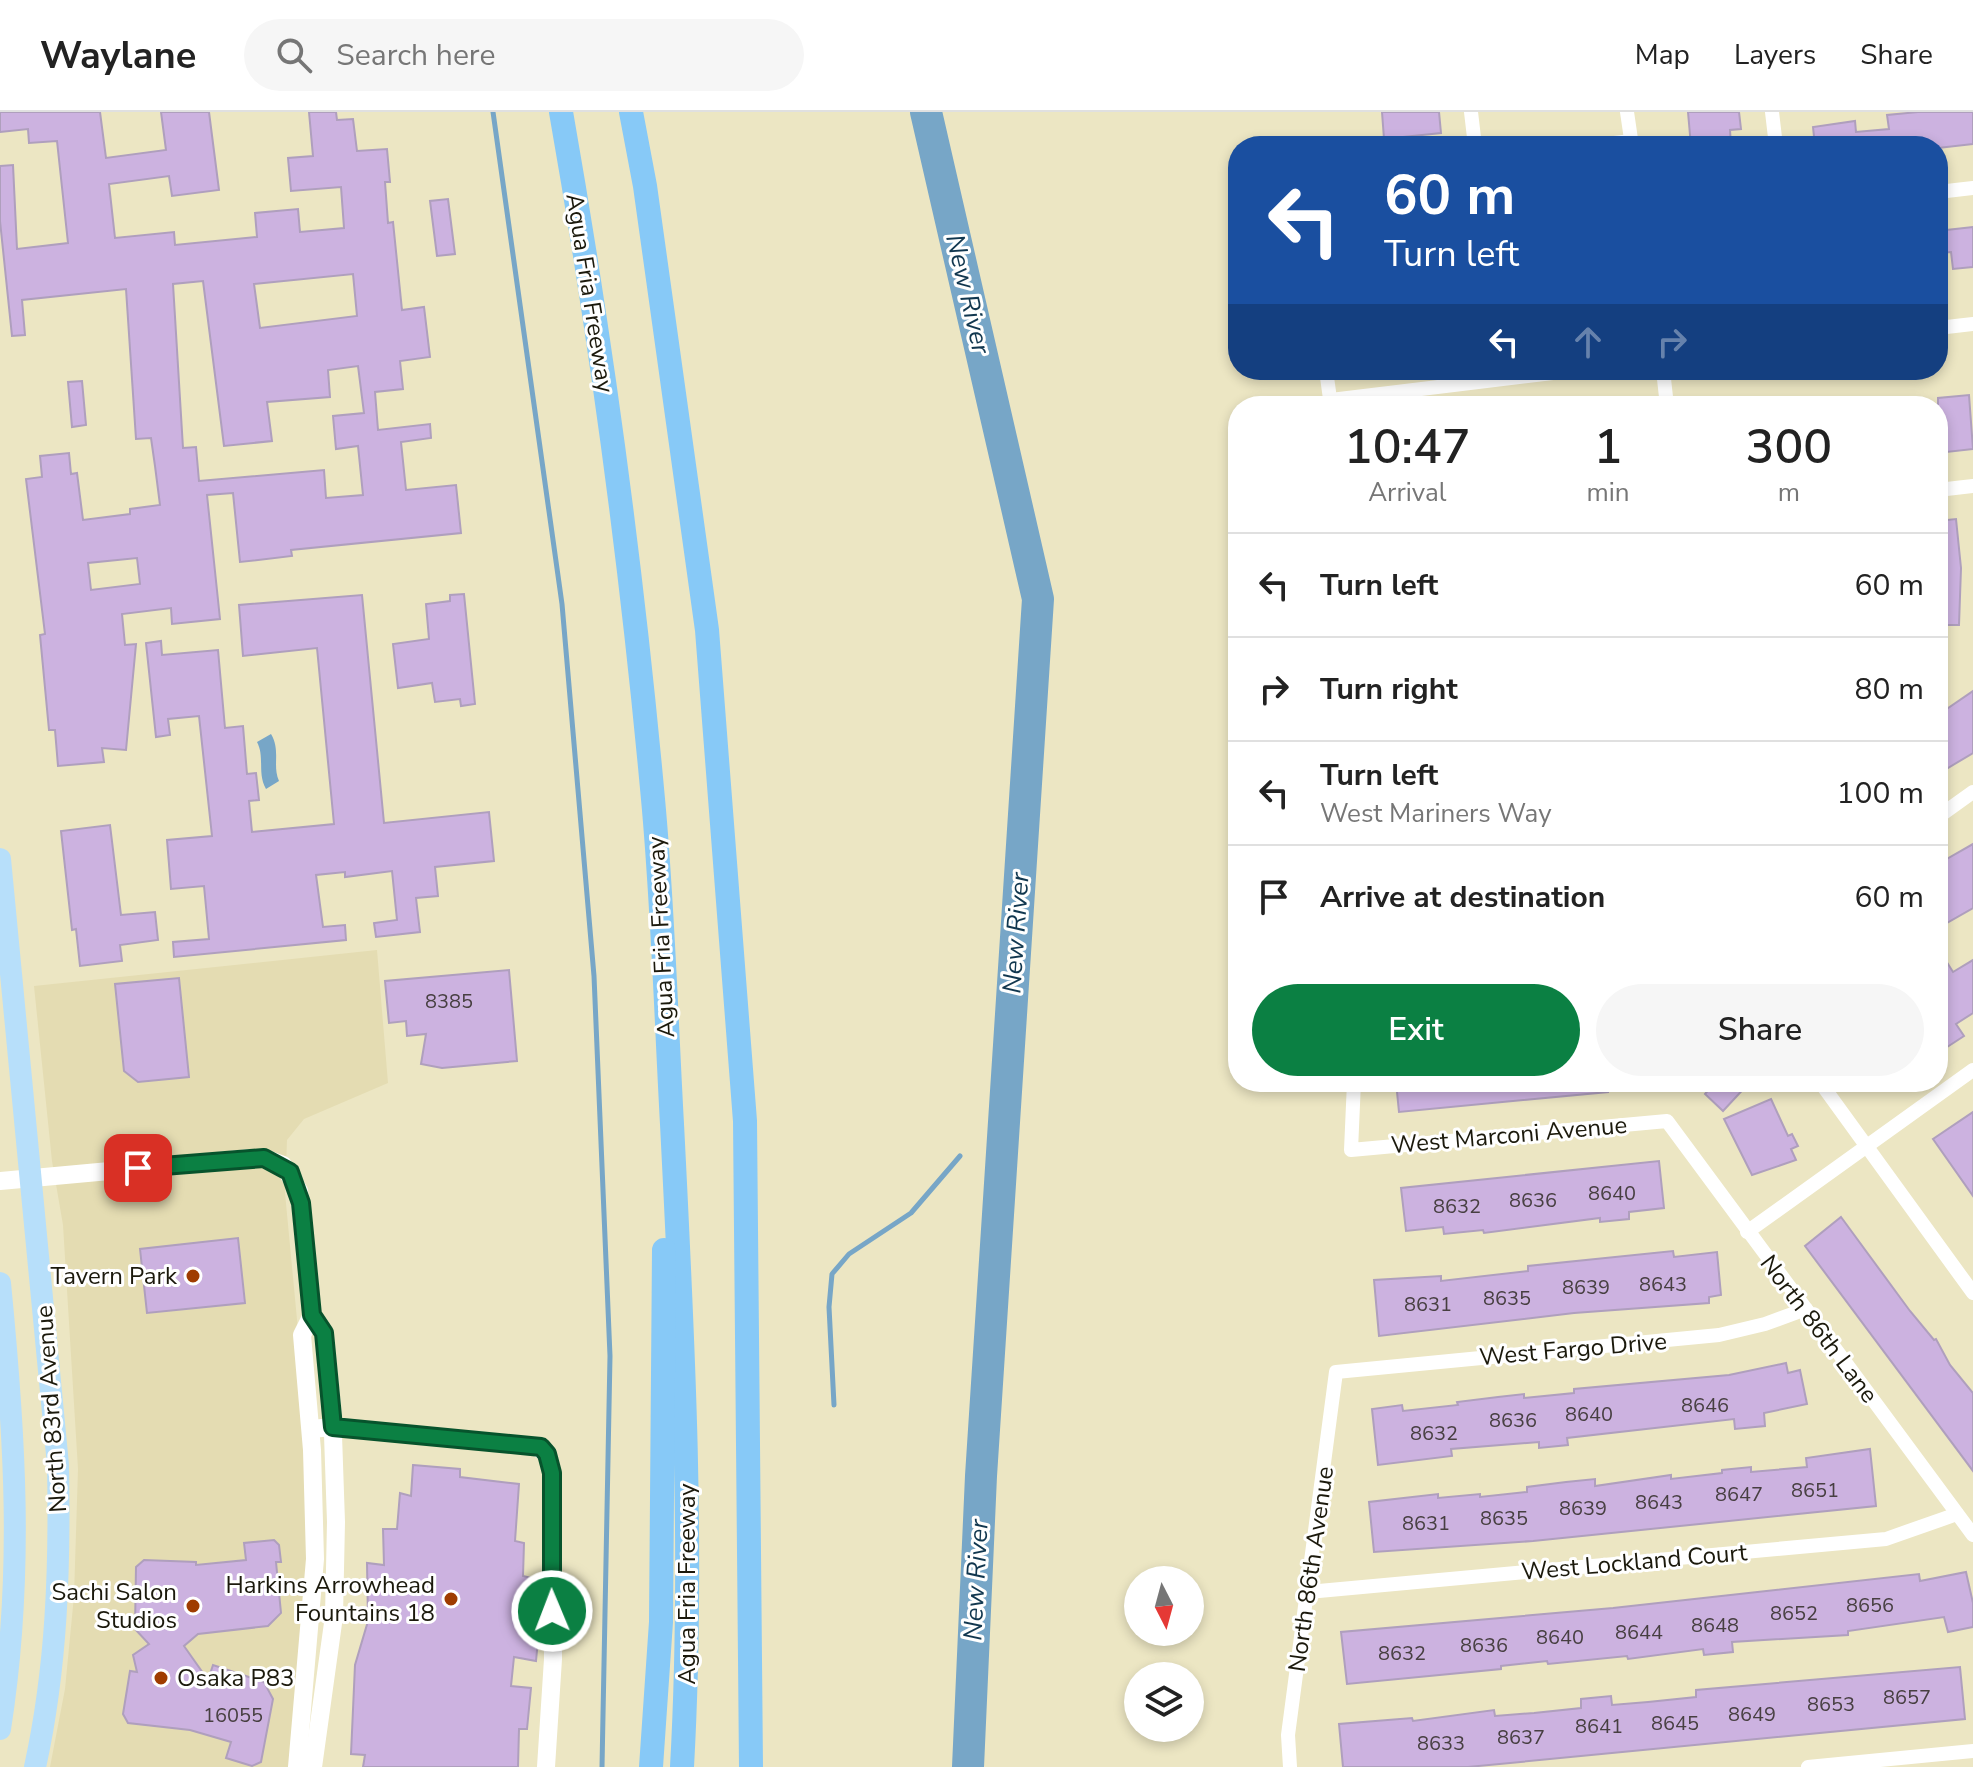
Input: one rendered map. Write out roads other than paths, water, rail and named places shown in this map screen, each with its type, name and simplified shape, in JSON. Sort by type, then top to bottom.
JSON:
[{"type":"highway","name":"Agua Fria Freeway","points":[[561,112],[583,239],[626,538],[653,801],[687,1399],[689,1648],[682,1767]]},
{"type":"highway","points":[[631,112],[649,216],[707,630],[745,1121],[751,1767]]},
{"type":"highway","points":[[651,1767],[661,1622],[665,996]]},
{"type":"main road","name":"North 83rd Avenue","points":[[0,859],[58,1465],[56,1630],[35,1767]]},
{"type":"main road","points":[[0,1283],[13,1405],[17,1571],[9,1670],[0,1729]]},
{"type":"street","points":[[1471,112],[1474,136]]},
{"type":"street","points":[[1627,112],[1631,136]]},
{"type":"street","points":[[1772,112],[1775,136]]},
{"type":"street","points":[[1948,191],[1973,188]]},
{"type":"street","points":[[1948,327],[1973,324]]},
{"type":"street","points":[[1383,396],[1503,380]]},
{"type":"street","points":[[1948,489],[1973,486]]},
{"type":"street","points":[[1948,810],[1973,792]]},
{"type":"street","points":[[1948,1088],[1973,1070]]},
{"type":"street","name":"West Marconi Avenue","points":[[1354,1092],[1351,1150],[1667,1121]]},
{"type":"street","points":[[1827,1092],[1973,1293]]},
{"type":"street","points":[[1747,1232],[1943,1092]]},
{"type":"street","name":"North 86th Lane","points":[[1667,1121],[1973,1535]]},
{"type":"street","points":[[0,1181],[251,1158],[264,1158],[283,1165],[295,1181],[301,1203],[312,1315],[324,1333],[333,1427],[334,1616],[324,1707],[313,1767]]},
{"type":"street","name":"West Fargo Drive","points":[[1336,1372],[1719,1335],[1806,1309]]},
{"type":"street","points":[[297,1767],[315,1559],[311,1429],[302,1335],[312,1315]]},
{"type":"street","name":"North 86th Avenue","points":[[1290,1767],[1288,1735],[1336,1372]]},
{"type":"street","points":[[311,1429],[333,1427],[535,1446],[547,1454],[552,1473],[553,1659],[546,1767]]},
{"type":"street","name":"West Lockland Court","points":[[1308,1592],[1886,1539],[1957,1514]]},
{"type":"street","points":[[1808,1767],[1973,1751]]},
{"type":"water","points":[[271,734],[279,781],[266,789],[257,742]]},
{"type":"waterway","points":[[493,112],[562,604],[594,976],[610,1356],[602,1767]]},
{"type":"waterway","name":"New River","points":[[926,112],[1038,599],[981,1476],[968,1767]]},
{"type":"waterway","points":[[834,1405],[829,1307],[832,1274],[849,1254],[911,1213],[960,1156]]},
{"type":"place","name":"Tavern Park","points":[[193,1276]]},
{"type":"place","name":"Harkins Arrowhead Fountains 18","points":[[451,1599]]},
{"type":"place","name":"Sachi Salon Studios","points":[[193,1606]]},
{"type":"place","name":"Osaka P83","points":[[161,1678]]}]
